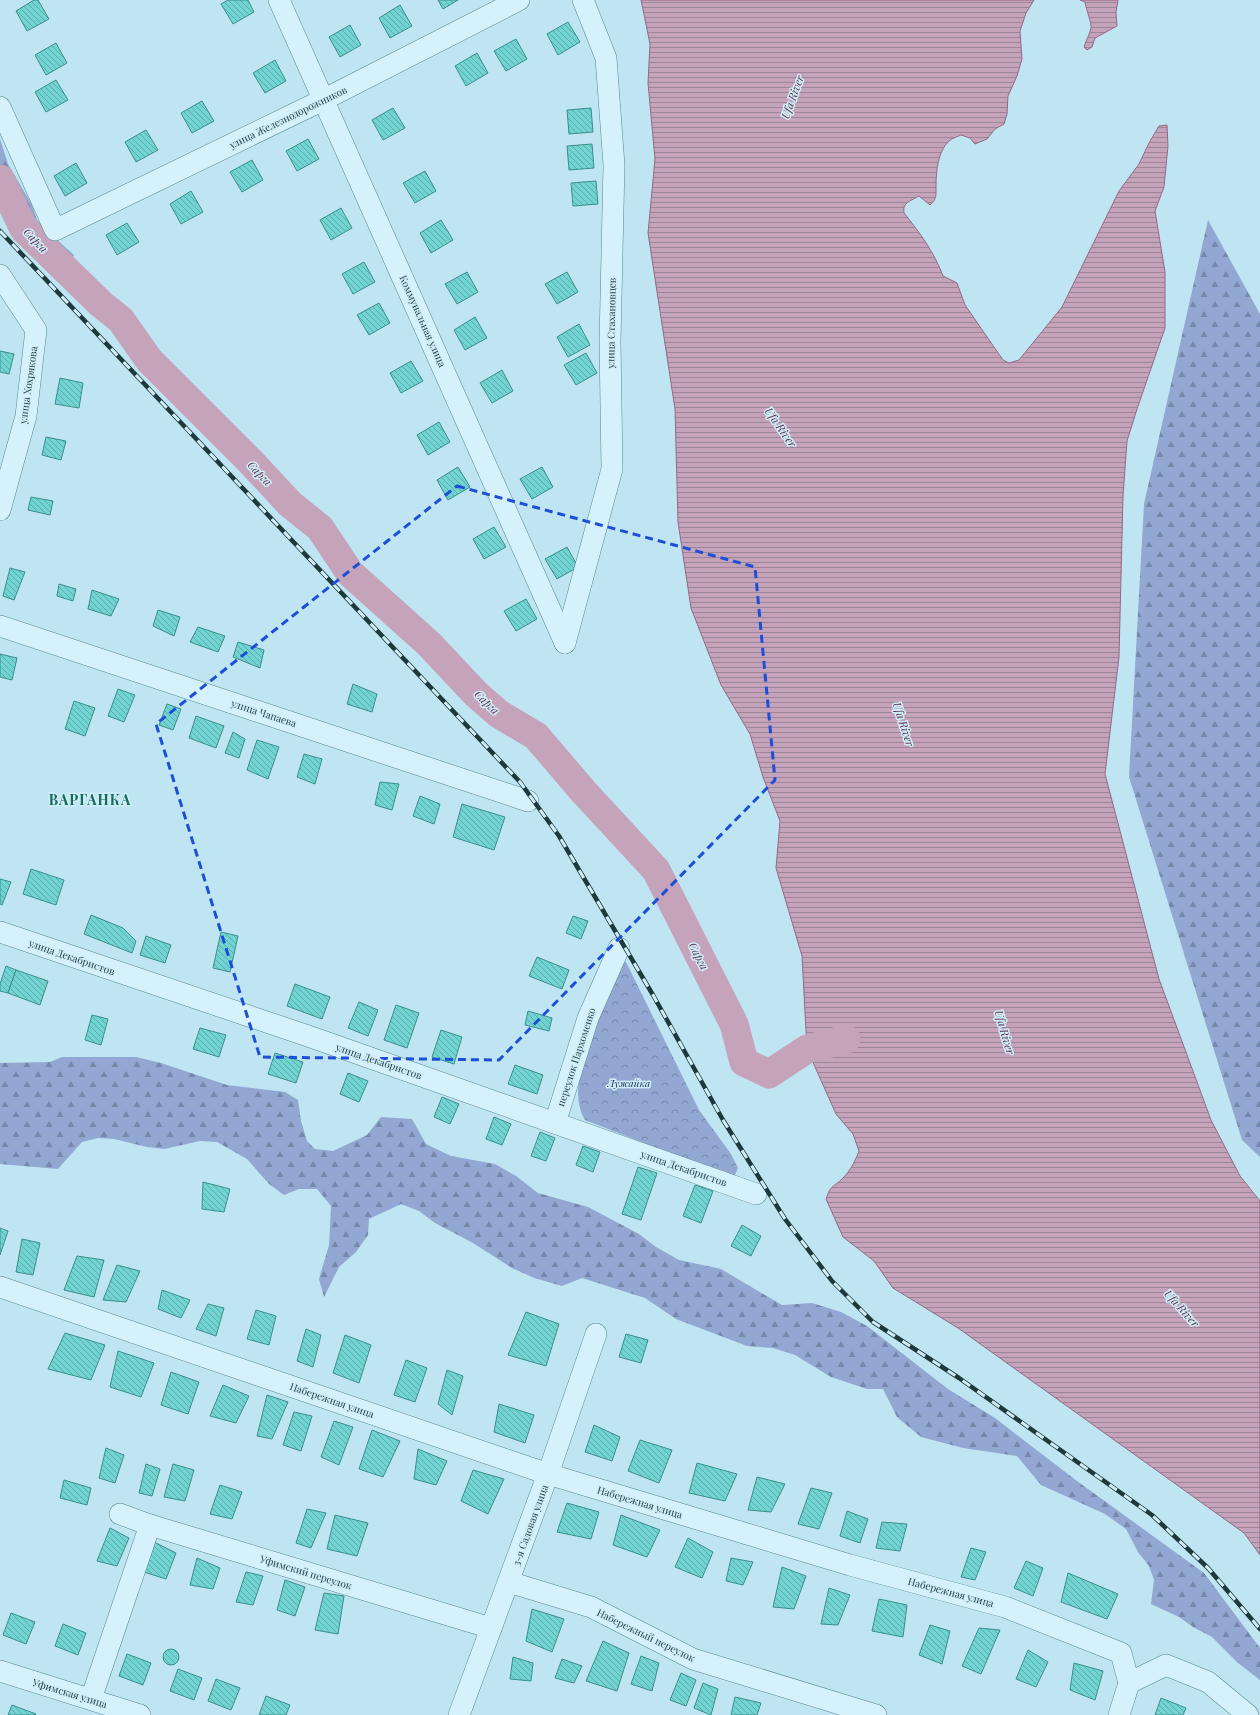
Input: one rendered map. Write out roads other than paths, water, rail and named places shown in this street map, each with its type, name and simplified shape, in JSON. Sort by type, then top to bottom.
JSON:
[{"type":"street","name":"Коммунальная улица","points":[[279,0],[325,99],[565,643]]},
{"type":"street","name":"улица Железнодорожников","points":[[0,107],[55,230],[325,99],[519,0]]},
{"type":"street","name":"улица Стахановцев","points":[[565,643],[612,469],[610,342],[614,165],[606,58],[584,0]]},
{"type":"street","name":"улица Хохрякова","points":[[0,274],[36,330],[26,416],[0,510]]},
{"type":"street","name":"улица Чапаева","points":[[0,626],[528,801]]},
{"type":"street","name":"улица Декабристов","points":[[0,932],[310,1037],[756,1194]]},
{"type":"street","name":"переулок Пархоменко","points":[[555,1123],[588,1018],[619,948]]},
{"type":"street","name":"Набережная улица","points":[[0,1287],[548,1474],[850,1565],[1005,1607],[1121,1653],[1129,1684]]},
{"type":"street","name":"3-я Садовая улица","points":[[459,1715],[548,1474],[596,1334]]},
{"type":"street","name":"Уфимский переулок","points":[[120,1514],[492,1628]]},
{"type":"street","points":[[90,1699],[150,1524]]},
{"type":"street","name":"Набережный переулок","points":[[509,1582],[591,1607],[693,1659],[876,1715]]},
{"type":"street","points":[[1119,1715],[1129,1684],[1166,1665],[1208,1682],[1248,1715]]},
{"type":"street","name":"Уфимская улица","points":[[0,1671],[140,1715]]},
{"type":"water","name":"Ufa River","points":[[641,0],[1034,0],[1026,13],[1020,31],[1022,59],[1017,76],[1008,96],[1007,114],[1004,124],[995,129],[987,139],[975,144],[970,138],[961,135],[950,140],[942,150],[938,162],[936,174],[936,194],[934,201],[930,205],[919,196],[904,206],[904,213],[931,251],[943,276],[957,283],[965,305],[1003,360],[1009,363],[1019,360],[1062,307],[1119,191],[1139,164],[1159,126],[1167,125],[1168,146],[1164,187],[1155,211],[1165,272],[1165,328],[1127,441],[1123,496],[1119,657],[1105,774],[1159,979],[1211,1120],[1240,1176],[1260,1201],[1260,1555],[1244,1533],[958,1328],[893,1288],[874,1261],[843,1237],[826,1199],[831,1188],[848,1172],[859,1151],[853,1134],[836,1114],[807,1049],[802,956],[776,868],[780,821],[763,777],[750,734],[721,685],[691,608],[678,522],[675,409],[648,233],[655,159],[648,83],[650,44]]},
{"type":"water","points":[[1080,0],[1118,0],[1116,12],[1117,26],[1095,38],[1092,47],[1087,50],[1084,47],[1090,33],[1091,26],[1085,2]]},
{"type":"waterway","name":"Сарга","points":[[0,179],[24,229],[101,304],[121,320],[149,360],[250,461],[290,504],[320,528],[350,573],[429,644],[476,694],[499,714],[536,736],[583,791],[656,870],[734,1024],[744,1062],[769,1074],[807,1049],[846,1039]]},
{"type":"railway","points":[[0,231],[520,782],[559,836],[653,995],[723,1120],[785,1219],[832,1281],[873,1322],[959,1378],[1152,1515],[1208,1568],[1260,1629]]},
{"type":"district","name":"ВАРГАНКА","points":[[90,799]]},
{"type":"park label","name":"Лужайка","points":[[629,1083]]}]
